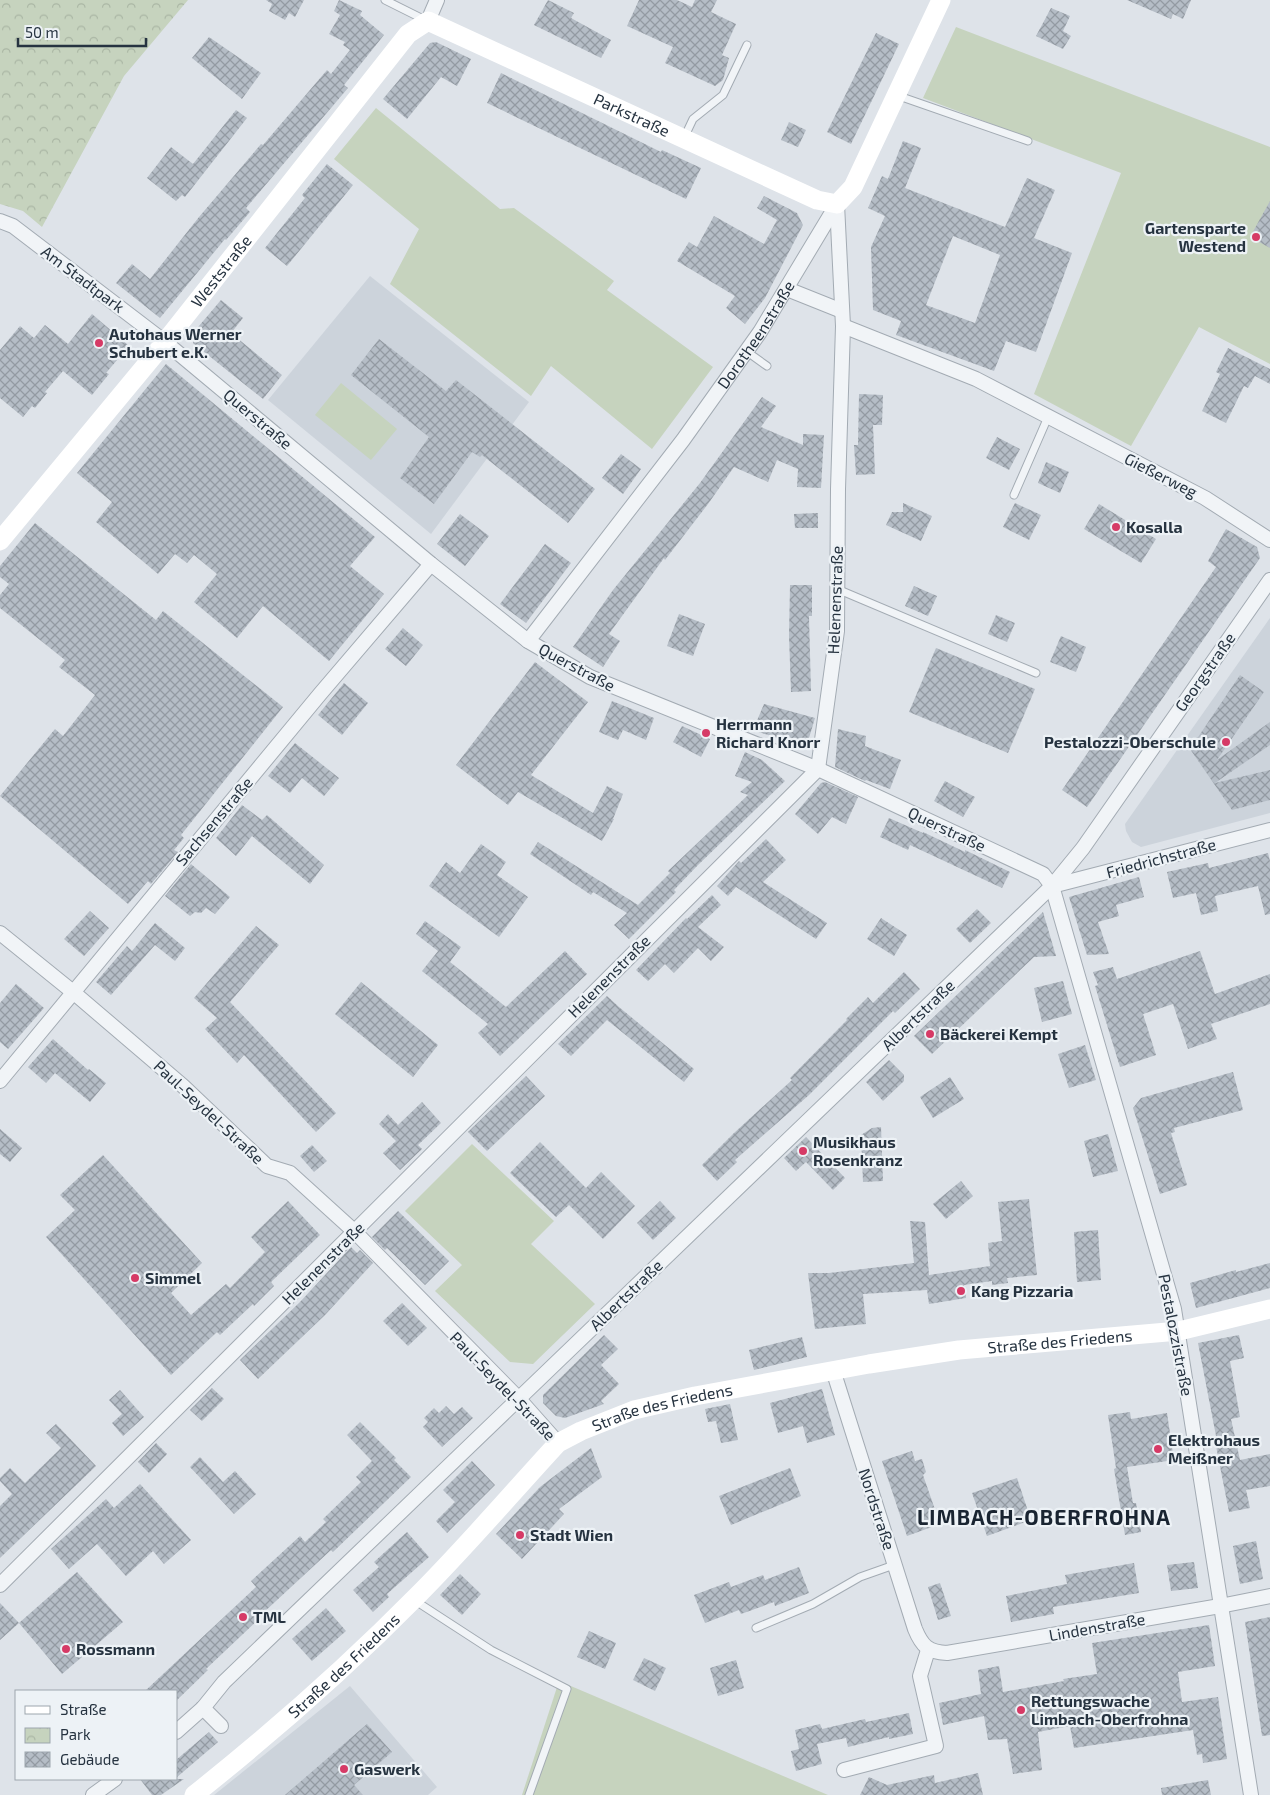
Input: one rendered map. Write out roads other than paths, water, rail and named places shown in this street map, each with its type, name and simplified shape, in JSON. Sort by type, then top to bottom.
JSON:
[{"type":"main road","name":"Dorotheenstraße","points":[[837,204],[853,187],[941,0]]},
{"type":"main road","name":"Parkstraße","points":[[428,21],[817,200],[837,204]]},
{"type":"main road","name":"Weststraße","points":[[0,541],[165,342],[408,34],[428,21]]},
{"type":"main road","name":"Straße des Friedens","points":[[203,1791],[339,1671],[414,1599],[558,1443],[581,1431],[634,1410],[695,1396],[833,1370],[960,1350],[1179,1331],[1270,1309]]},
{"type":"street","points":[[428,21],[437,0]]},
{"type":"street","name":"Dorotheenstraße","points":[[528,641],[683,440],[746,351],[787,289],[837,204]]},
{"type":"street","name":"Helenenstraße","points":[[0,1585],[818,769],[837,631],[838,489],[843,326],[837,204]]},
{"type":"street","name":"Am Stadtpark","points":[[0,221],[12,226],[165,342]]},
{"type":"street","points":[[787,289],[842,311]]},
{"type":"street","name":"Gießerweg","points":[[843,326],[976,379],[1205,498],[1270,540]]},
{"type":"street","name":"Querstraße","points":[[165,342],[431,564],[528,641],[590,677],[818,769],[1043,874],[1052,886]]},
{"type":"street","name":"Sachsenstraße","points":[[0,1081],[320,694],[431,564]]},
{"type":"street","name":"Georgstraße","points":[[1052,886],[1084,848],[1270,580]]},
{"type":"street","name":"Friedrichstraße","points":[[1052,886],[1270,830]]},
{"type":"street","name":"Pestalozzistraße","points":[[1052,886],[1152,1230],[1179,1331],[1220,1606],[1251,1795]]},
{"type":"street","name":"Albertstraße","points":[[178,1730],[203,1708],[224,1682],[518,1398],[1052,886]]},
{"type":"street","name":"Paul-Seydel-Straße","points":[[0,933],[73,992],[183,1086],[267,1166],[290,1173],[355,1232],[518,1398],[558,1443]]},
{"type":"street","name":"Nordstraße","points":[[833,1370],[894,1565],[919,1638],[926,1648]]},
{"type":"street","name":"Lindenstraße","points":[[926,1648],[947,1653],[1270,1596]]},
{"type":"street","points":[[844,1770],[936,1746],[920,1676],[926,1648]]},
{"type":"street","points":[[203,1708],[221,1726]]},
{"type":"street","points":[[94,1794],[114,1780]]},
{"type":"lane","points":[[385,0],[428,21]]},
{"type":"lane","points":[[683,139],[693,119],[723,95],[747,45]]},
{"type":"lane","points":[[896,95],[1028,142]]},
{"type":"lane","points":[[746,351],[767,366]]},
{"type":"lane","points":[[1014,495],[1048,417]]},
{"type":"lane","points":[[837,589],[1036,673]]},
{"type":"lane","points":[[756,1628],[813,1604],[860,1577],[894,1565]]},
{"type":"lane","points":[[414,1599],[491,1650],[566,1690],[529,1795]]},
{"type":"place","name":"Gartensparte Westend","points":[[1256,237]]},
{"type":"place","name":"Autohaus Werner Schubert e.K.","points":[[99,343]]},
{"type":"place","name":"Kosalla","points":[[1116,527]]},
{"type":"place","name":"Herrmann Richard Knorr","points":[[706,733]]},
{"type":"place","name":"Pestalozzi-Oberschule","points":[[1226,742]]},
{"type":"place","name":"Bäckerei Kempt","points":[[930,1034]]},
{"type":"place","name":"Musikhaus Rosenkranz","points":[[803,1151]]},
{"type":"place","name":"Simmel","points":[[135,1278]]},
{"type":"place","name":"Kang Pizzaria","points":[[961,1291]]},
{"type":"place","name":"Elektrohaus Meißner","points":[[1158,1449]]},
{"type":"place","name":"Stadt Wien","points":[[520,1535]]},
{"type":"place","name":"TML","points":[[243,1617]]},
{"type":"place","name":"Rossmann","points":[[66,1649]]},
{"type":"place","name":"Rettungswache Limbach-Oberfrohna","points":[[1021,1710]]},
{"type":"place","name":"Gaswerk","points":[[344,1769]]},
{"type":"district","name":"LIMBACH-OBERFROHNA","points":[[1044,1518]]}]
